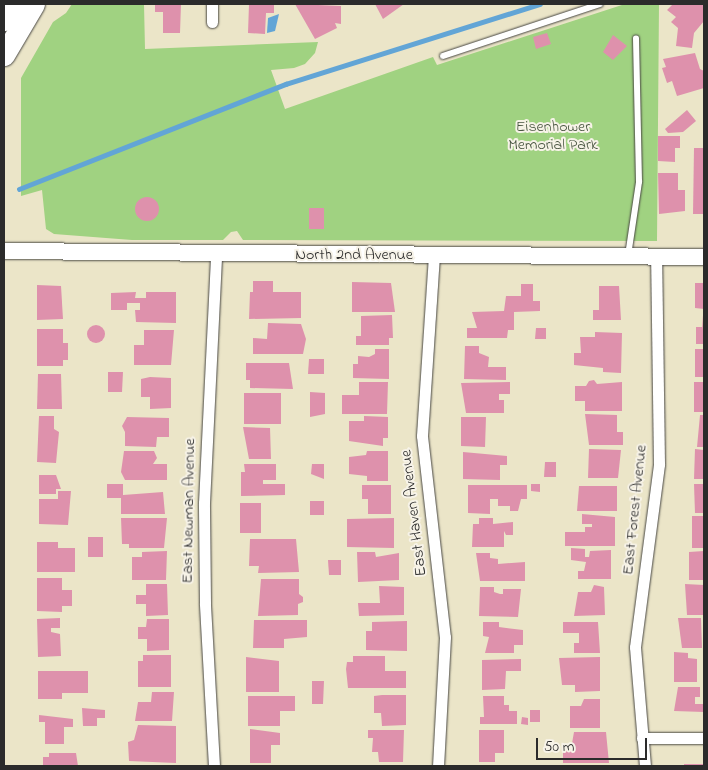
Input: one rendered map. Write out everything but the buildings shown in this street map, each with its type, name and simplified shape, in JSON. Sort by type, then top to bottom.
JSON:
[{"type":"highway","points":[[4,20],[14,4]]},
{"type":"highway","points":[[4,55],[34,4]]},
{"type":"street","points":[[212,4],[212,22]]},
{"type":"street","name":"North 2nd Avenue","points":[[4,251],[216,255],[704,257]]},
{"type":"street","name":"East Newman Avenue","points":[[214,766],[205,603],[204,503],[216,255]]},
{"type":"street","name":"East Haven Avenue","points":[[434,255],[422,436],[445,637],[438,766]]},
{"type":"street","name":"East Forest Avenue","points":[[645,766],[635,647],[659,464],[656,257]]},
{"type":"street","points":[[642,738],[704,738]]},
{"type":"lane","points":[[442,56],[600,4]]},
{"type":"lane","points":[[628,258],[639,182],[636,39]]},
{"type":"green space","name":"Eisenhower Memorial Park","points":[[72,4],[144,4],[145,49],[318,42],[315,53],[305,64],[294,68],[271,70],[285,109],[433,57],[437,65],[625,4],[659,4],[657,241],[243,240],[237,231],[231,232],[223,240],[132,240],[54,234],[46,229],[42,190],[21,196],[21,78],[53,22],[66,13]]},
{"type":"water","points":[[279,14],[275,31],[267,33],[268,18]]},
{"type":"waterway","points":[[19,189],[286,84],[540,4]]}]
